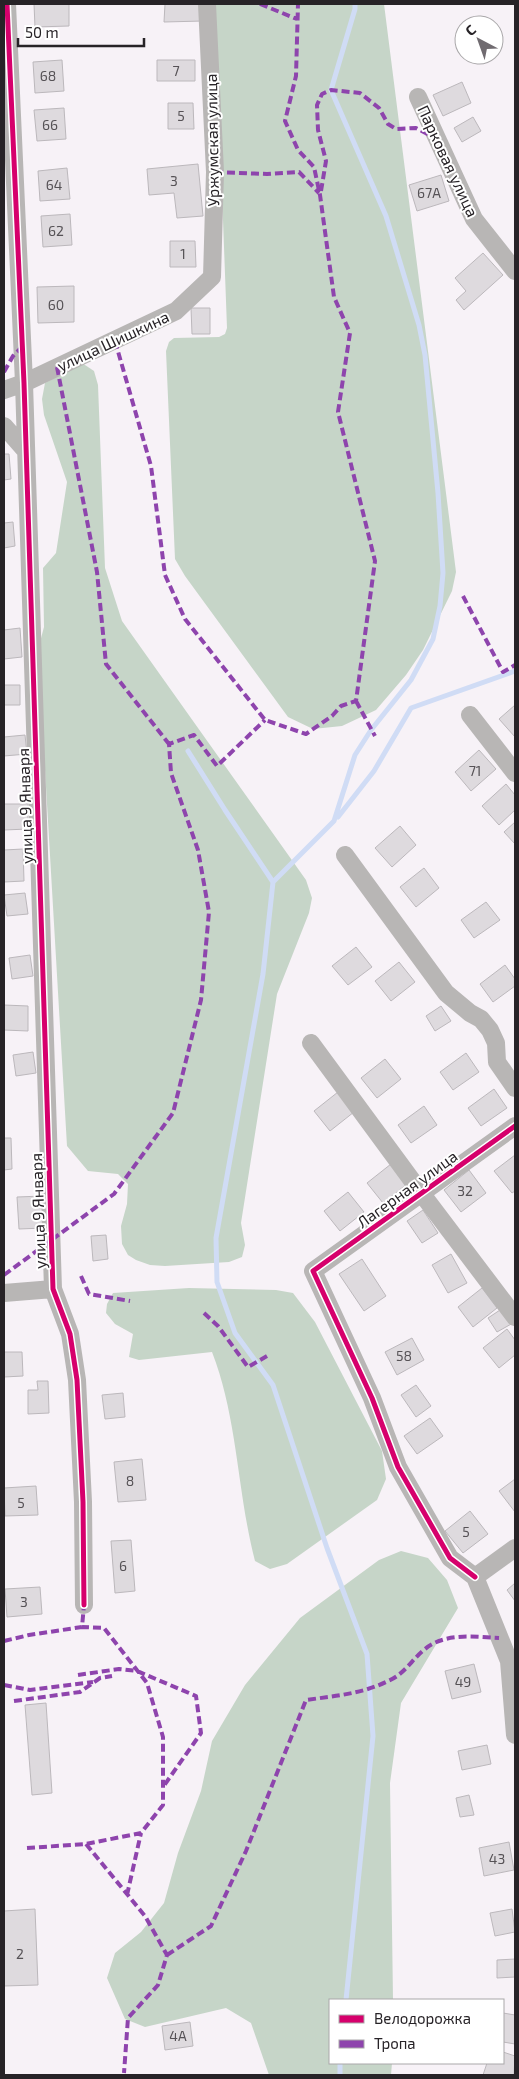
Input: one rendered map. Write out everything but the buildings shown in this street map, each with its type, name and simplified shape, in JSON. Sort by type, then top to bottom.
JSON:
[{"type":"street","name":"улица 9 Января","points":[[7,4],[24,383],[53,1289],[70,1334],[77,1380],[83,1502],[84,1605]]},
{"type":"street","name":"Уржумская улица","points":[[207,4],[215,172],[212,277]]},
{"type":"street","name":"Парковая улица","points":[[418,97],[474,218],[515,271]]},
{"type":"street","name":"улица Шишкина","points":[[4,390],[24,383],[176,311],[212,277]]},
{"type":"street","points":[[4,426],[26,451]]},
{"type":"street","points":[[470,715],[515,773]]},
{"type":"street","points":[[345,855],[446,993],[470,1013],[481,1019],[490,1030],[496,1044],[498,1062],[515,1088]]},
{"type":"street","points":[[311,1043],[515,1317]]},
{"type":"street","name":"Лагерная улица","points":[[475,1576],[450,1558],[398,1467],[372,1398],[313,1271],[515,1126]]},
{"type":"street","points":[[4,1293],[53,1289]]},
{"type":"street","points":[[515,1548],[475,1576],[512,1665],[515,1735]]},
{"type":"green space","points":[[215,4],[384,4],[456,572],[452,591],[423,650],[406,675],[376,710],[342,726],[313,729],[288,717],[185,576],[175,559],[166,351],[169,342],[174,338],[219,337],[225,334],[227,328]]},
{"type":"green space","points":[[82,363],[94,371],[98,385],[105,568],[122,621],[306,880],[312,898],[309,913],[277,994],[241,1223],[245,1245],[242,1257],[229,1262],[165,1266],[150,1265],[128,1255],[122,1244],[121,1226],[127,1204],[128,1184],[118,1174],[88,1171],[67,1146],[39,667],[40,642],[44,627],[43,568],[56,553],[67,482],[44,415],[42,399],[45,383]]},
{"type":"green space","points":[[189,1288],[276,1290],[293,1293],[315,1322],[382,1451],[386,1479],[377,1500],[287,1564],[270,1569],[255,1561],[244,1509],[227,1403],[221,1377],[212,1352],[139,1360],[129,1357],[133,1334],[115,1324],[106,1313],[107,1304],[113,1293]]},
{"type":"green space","points":[[401,1551],[428,1558],[447,1580],[458,1608],[401,1703],[390,1783],[393,1999],[329,1999],[329,2064],[392,2064],[391,2075],[269,2075],[251,2023],[226,2008],[145,2027],[125,2019],[107,1978],[115,1953],[141,1932],[164,1903],[178,1853],[201,1791],[212,1741],[245,1685],[300,1618],[379,1560]]},
{"type":"waterway","points":[[346,1999],[373,1736],[367,1654],[327,1548],[273,1385],[235,1333],[217,1282],[216,1238],[263,974],[273,882],[334,821],[355,755],[371,730],[411,680],[433,639],[440,606],[443,573],[438,493],[425,355],[419,325],[386,216],[331,90],[355,4]]},
{"type":"waterway","points":[[338,817],[374,771],[411,708],[515,671]]},
{"type":"waterway","points":[[188,751],[273,882]]},
{"type":"waterway","points":[[340,2064],[340,2075]]},
{"type":"marked path","points":[[260,4],[297,19]]},
{"type":"marked path","points":[[115,341],[151,466],[165,575],[185,619],[265,720],[306,734],[332,716],[341,706],[356,701],[375,561],[338,412],[350,333],[334,297],[320,195],[314,167],[298,150],[285,121],[296,76],[298,4]]},
{"type":"marked path","points":[[321,191],[326,161],[318,130],[317,105],[322,94],[331,90],[360,93],[379,108],[388,124],[396,129],[416,128],[437,139]]},
{"type":"marked path","points":[[215,172],[267,174],[299,172],[319,193]]},
{"type":"marked path","points":[[4,372],[13,356],[22,347]]},
{"type":"marked path","points":[[57,367],[97,572],[106,664],[169,744]]},
{"type":"marked path","points":[[463,596],[503,672],[515,665]]},
{"type":"marked path","points":[[356,701],[375,736]]},
{"type":"marked path","points":[[4,1275],[114,1194],[173,1113],[201,1000],[209,912],[198,850],[171,773],[169,744],[194,735],[217,766],[265,720]]},
{"type":"marked path","points":[[81,1276],[89,1294],[130,1301]]},
{"type":"marked path","points":[[204,1313],[218,1326],[248,1367],[267,1356]]},
{"type":"marked path","points":[[4,1641],[82,1627],[84,1605]]},
{"type":"marked path","points":[[27,1848],[86,1844],[141,1833],[163,1805],[163,1737],[147,1683],[104,1628],[82,1627]]},
{"type":"marked path","points":[[167,1955],[211,1926],[246,1851],[306,1700],[348,1694],[368,1689],[394,1678],[425,1649],[442,1640],[461,1637],[499,1638]]},
{"type":"marked path","points":[[78,1675],[119,1669],[137,1671],[196,1696],[201,1733],[163,1787]]},
{"type":"marked path","points":[[14,1701],[80,1692],[100,1678],[112,1676]]},
{"type":"marked path","points":[[4,1685],[30,1690],[93,1682]]},
{"type":"marked path","points":[[127,1895],[141,1833]]},
{"type":"marked path","points":[[86,1844],[145,1916],[167,1955],[158,1985],[128,2018],[124,2073]]},
{"type":"cycle path","points":[[7,4],[24,383],[53,1289],[70,1334],[77,1380],[83,1502],[84,1605]]},
{"type":"cycle path","points":[[475,1577],[450,1558],[398,1467],[372,1398],[313,1271],[515,1126]]}]
